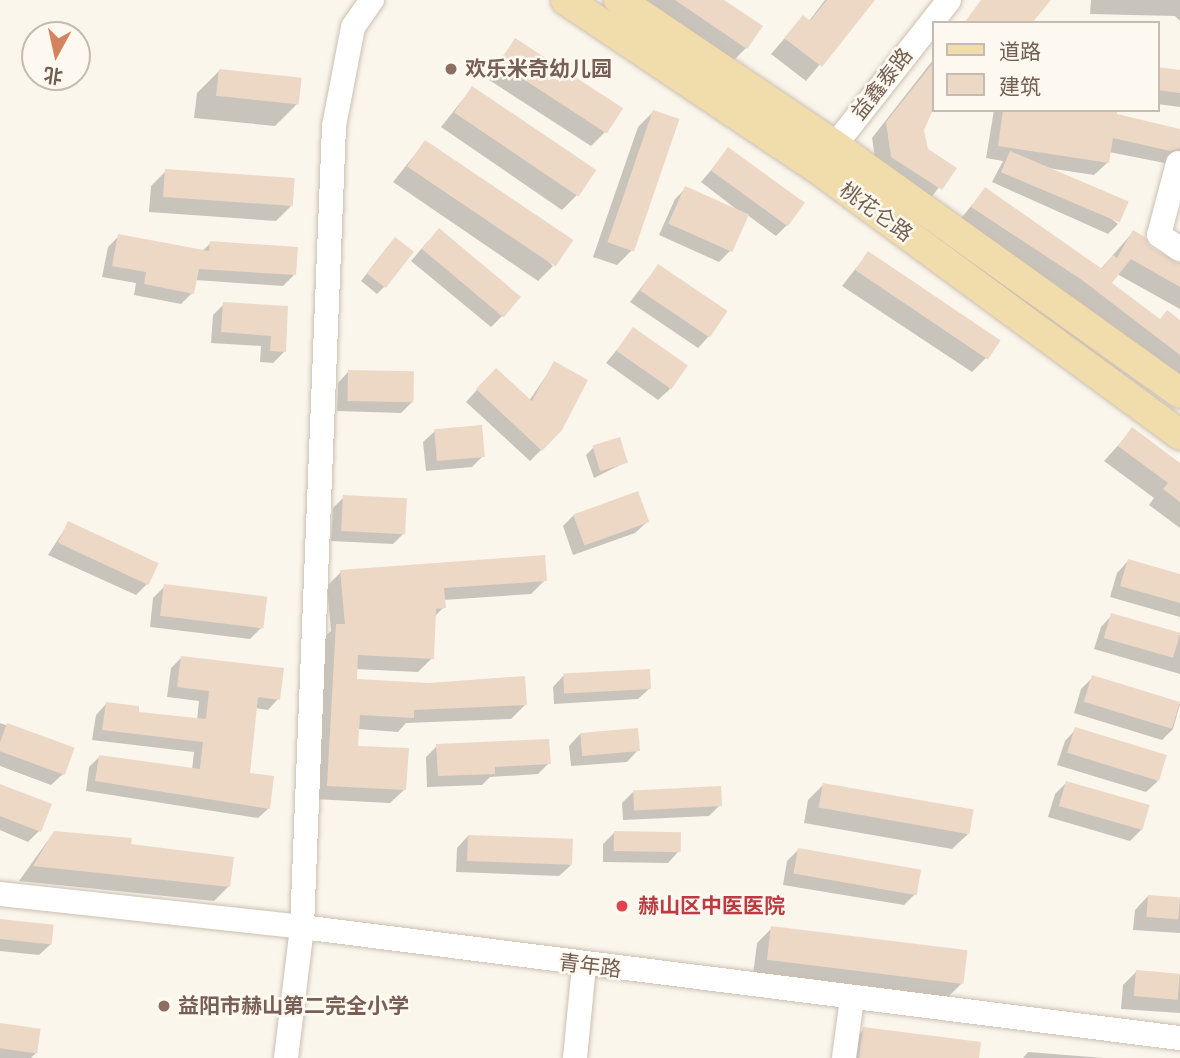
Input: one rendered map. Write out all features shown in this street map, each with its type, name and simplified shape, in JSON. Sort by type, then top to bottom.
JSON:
[{"type":"main road","name":"桃花仑路","points":[[566,0],[825,157],[1180,392]]},
{"type":"main road","name":"桃花仑路","points":[[619,0],[825,157],[1180,435]]},
{"type":"street","points":[[286,1058],[302,927],[334,126],[353,27],[372,0]]},
{"type":"street","name":"益鑫泰路","points":[[932,21],[949,0]]},
{"type":"street","name":"益鑫泰路","points":[[825,157],[932,22]]},
{"type":"street","points":[[1178,163],[1159,235],[1180,249]]},
{"type":"street","name":"青年路","points":[[0,894],[302,927],[584,966],[1180,1038]]},
{"type":"street","points":[[575,1058],[584,966]]},
{"type":"street","points":[[844,1058],[852,998]]},
{"type":"building","points":[[675,0],[724,0],[763,26],[747,49]]},
{"type":"building","points":[[827,0],[875,0],[822,67],[784,38],[803,15],[810,21]]},
{"type":"building","points":[[981,0],[1051,0],[1034,21],[965,21]]},
{"type":"building","points":[[515,38],[623,108],[607,133],[499,63]]},
{"type":"building","points":[[932,64],[932,112],[924,130],[928,149],[957,168],[942,190],[891,157],[886,122]]},
{"type":"building","points":[[1159,67],[1180,70],[1180,93],[1159,90]]},
{"type":"building","points":[[219,69],[302,78],[299,105],[216,96]]},
{"type":"building","points":[[472,86],[596,170],[578,196],[454,113]]},
{"type":"building","points":[[653,110],[679,119],[634,251],[607,242]]},
{"type":"building","points":[[1003,112],[1117,112],[1180,129],[1180,149],[1170,151],[1113,138],[1109,163],[998,146]]},
{"type":"building","points":[[425,140],[573,240],[556,267],[407,167]]},
{"type":"building","points":[[728,147],[805,203],[788,226],[711,170]]},
{"type":"building","points":[[1010,151],[1129,201],[1120,223],[1001,172]]},
{"type":"building","points":[[165,169],[295,178],[293,206],[163,197]]},
{"type":"building","points":[[685,186],[749,214],[732,252],[668,223]]},
{"type":"building","points":[[985,187],[1102,269],[1113,255],[1117,258],[1133,230],[1145,237],[1151,247],[1180,264],[1180,287],[1131,259],[1112,283],[1160,319],[1167,310],[1180,320],[1180,355],[1082,280],[971,207]]},
{"type":"building","points":[[439,228],[521,297],[504,317],[422,249]]},
{"type":"building","points":[[118,234],[209,251],[210,241],[298,247],[296,275],[199,269],[194,294],[144,284],[146,272],[112,266]]},
{"type":"building","points":[[395,237],[414,252],[386,288],[367,273]]},
{"type":"building","points":[[868,251],[1001,340],[988,360],[855,270]]},
{"type":"building","points":[[658,264],[728,311],[710,338],[640,291]]},
{"type":"building","points":[[223,302],[288,306],[286,352],[270,351],[271,336],[221,332]]},
{"type":"building","points":[[633,327],[688,365],[671,389],[616,351]]},
{"type":"building","points":[[554,361],[588,380],[562,430],[542,451],[476,389],[496,368],[532,401]]},
{"type":"building","points":[[348,370],[414,371],[413,402],[347,401]]},
{"type":"building","points":[[482,425],[485,457],[437,461],[434,429]]},
{"type":"building","points":[[1132,427],[1180,463],[1180,502],[1163,489],[1168,483],[1118,446]]},
{"type":"building","points":[[620,437],[628,463],[600,471],[592,445]]},
{"type":"building","points":[[638,491],[649,522],[584,546],[573,515]]},
{"type":"building","points":[[343,495],[407,498],[405,534],[341,531]]},
{"type":"building","points":[[68,521],[159,563],[148,585],[58,543]]},
{"type":"building","points":[[545,555],[547,581],[444,588],[446,608],[436,609],[434,659],[358,655],[357,679],[429,683],[525,676],[527,705],[414,710],[414,718],[360,715],[358,746],[409,748],[406,790],[327,786],[336,624],[345,624],[340,570]]},
{"type":"building","points":[[1128,559],[1180,574],[1180,603],[1120,586]]},
{"type":"building","points":[[164,584],[267,597],[263,628],[160,616]]},
{"type":"building","points":[[1111,613],[1180,633],[1173,658],[1104,638]]},
{"type":"building","points":[[181,656],[284,668],[280,700],[258,697],[250,773],[274,776],[270,809],[95,781],[99,755],[200,769],[203,742],[102,730],[106,702],[139,706],[139,712],[206,719],[209,691],[177,687]]},
{"type":"building","points":[[650,669],[651,689],[564,694],[563,674]]},
{"type":"building","points":[[1092,675],[1180,702],[1172,729],[1084,702]]},
{"type":"building","points":[[7,723],[75,748],[65,775],[0,751],[0,742]]},
{"type":"building","points":[[1075,727],[1167,755],[1159,781],[1067,753]]},
{"type":"building","points":[[638,728],[640,751],[582,756],[580,733]]},
{"type":"building","points":[[549,739],[551,764],[495,767],[495,774],[438,776],[436,744]]},
{"type":"building","points":[[1066,781],[1150,805],[1142,830],[1059,806]]},
{"type":"building","points":[[823,783],[974,810],[969,834],[819,808]]},
{"type":"building","points":[[0,784],[52,804],[41,832],[0,816]]},
{"type":"building","points":[[721,786],[722,806],[634,811],[633,791]]},
{"type":"building","points":[[54,831],[132,838],[131,844],[234,857],[230,887],[33,866]]},
{"type":"building","points":[[614,831],[681,832],[681,852],[614,851]]},
{"type":"building","points":[[468,835],[573,839],[572,865],[467,861]]},
{"type":"building","points":[[798,848],[921,870],[917,895],[793,874]]},
{"type":"building","points":[[1148,895],[1180,897],[1178,919],[1146,917]]},
{"type":"building","points":[[0,919],[54,925],[52,945],[0,939]]},
{"type":"building","points":[[771,926],[968,950],[963,984],[767,960]]},
{"type":"building","points":[[1136,970],[1180,974],[1178,1000],[1134,996]]},
{"type":"building","points":[[0,1023],[41,1029],[37,1053],[0,1048]]},
{"type":"building","points":[[863,1027],[981,1042],[979,1058],[859,1058]]},
{"type":"place","name":"欢乐米奇幼儿园","points":[[451,69]]},
{"type":"place","name":"赫山区中医医院","points":[[622,906]]},
{"type":"place","name":"益阳市赫山第二完全小学","points":[[164,1006]]}]
